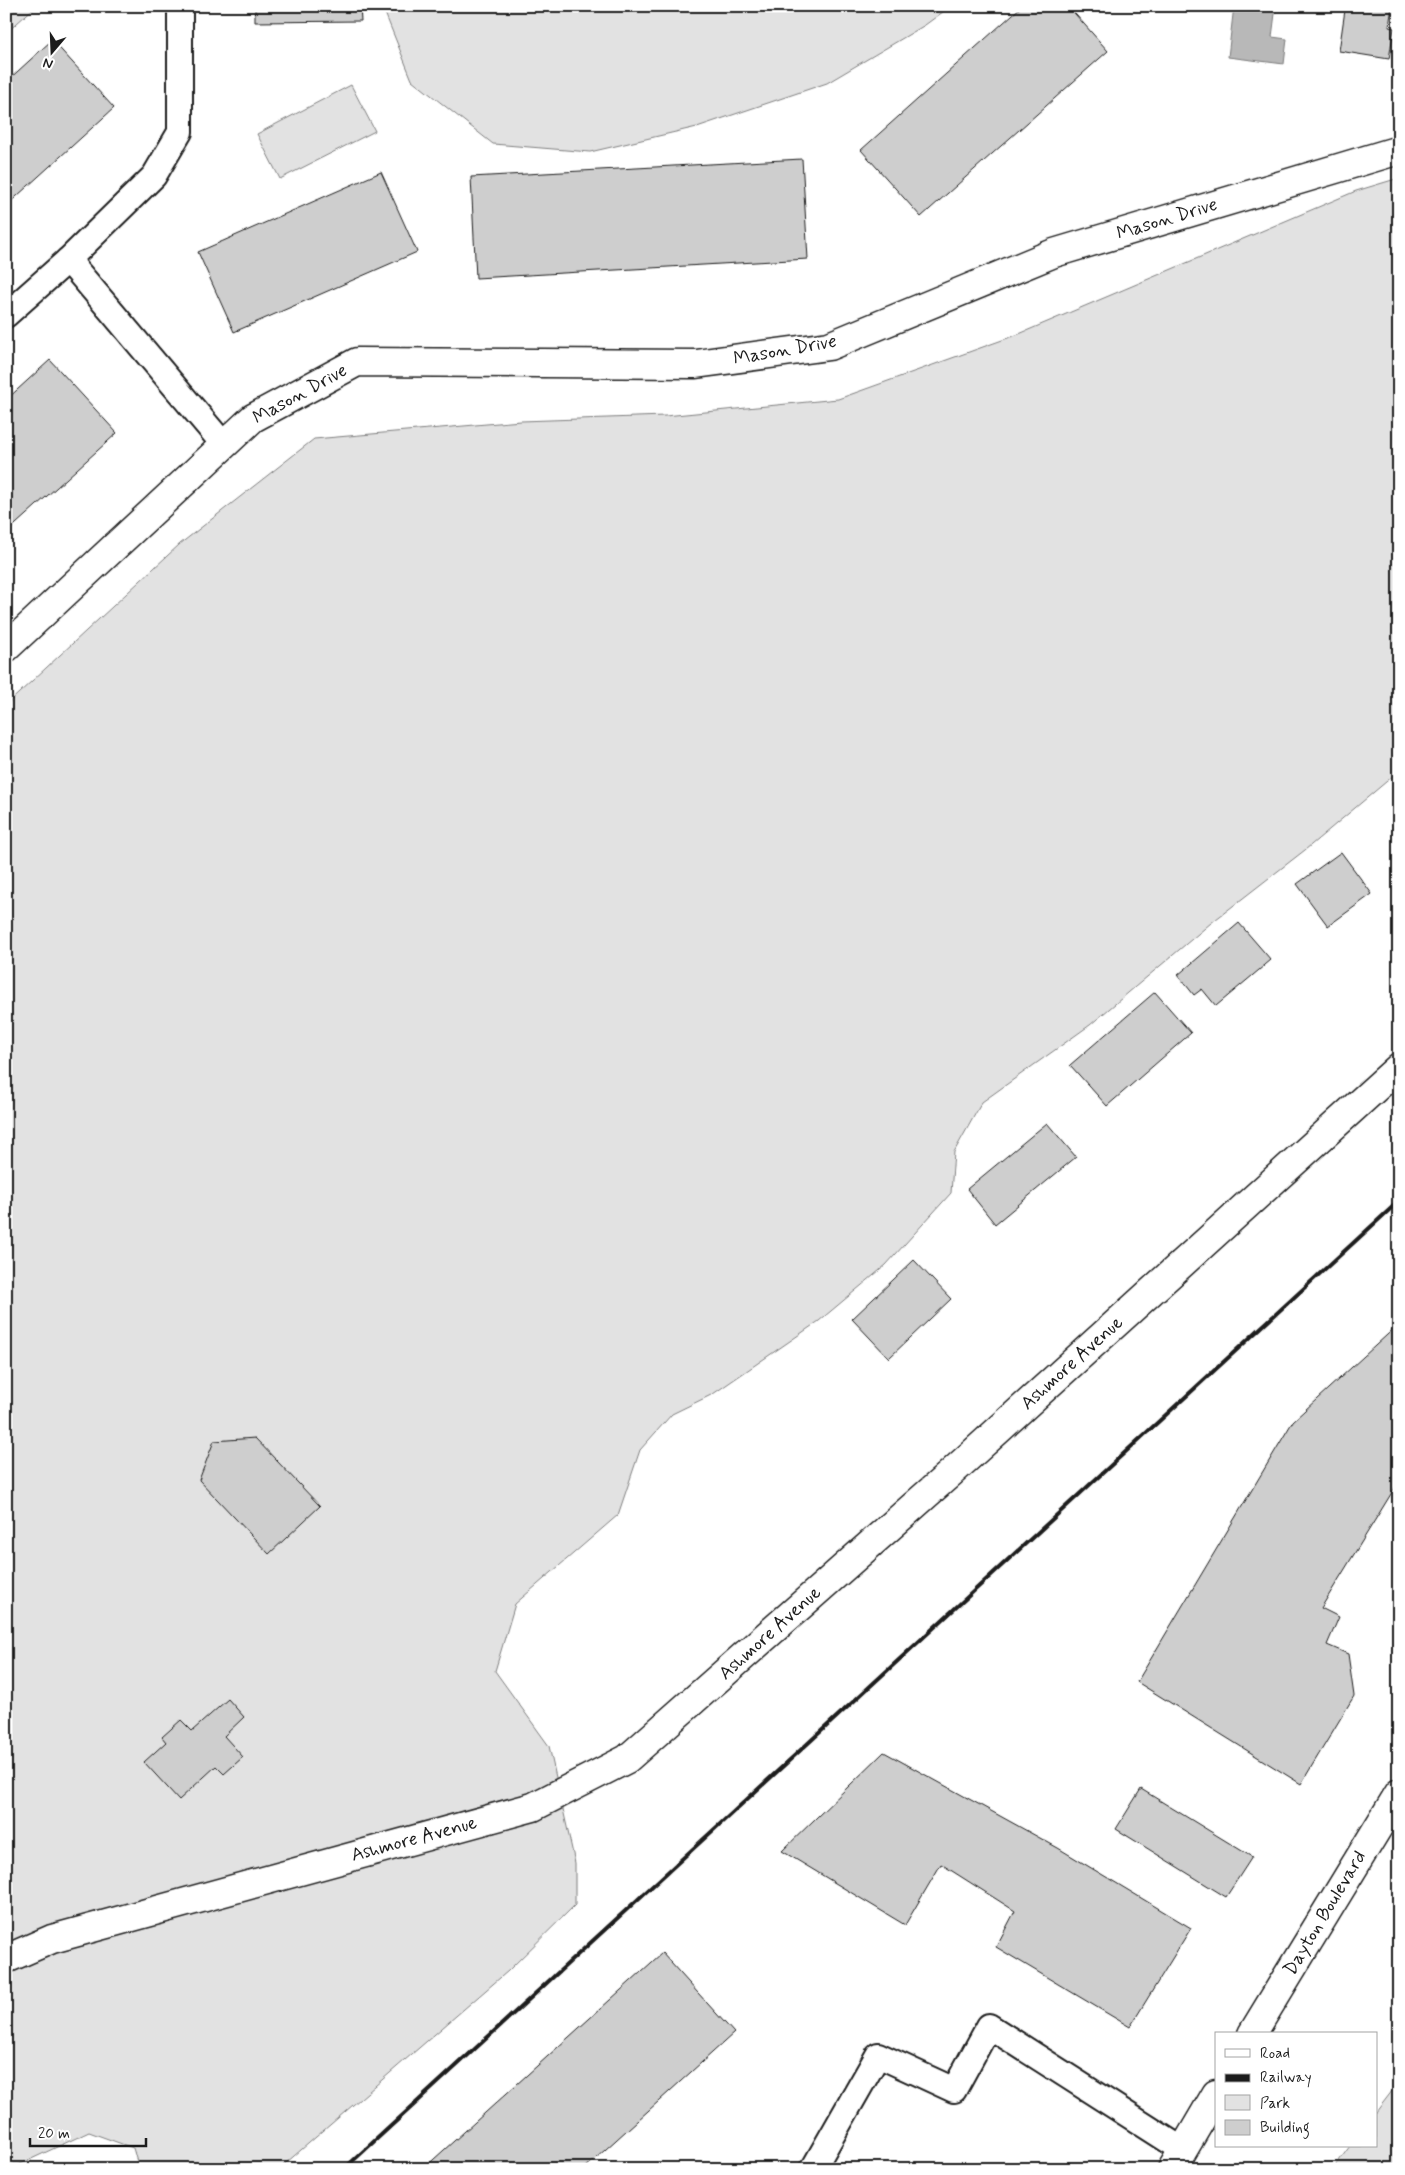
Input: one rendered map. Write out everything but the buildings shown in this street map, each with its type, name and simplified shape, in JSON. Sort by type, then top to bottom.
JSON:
[{"type":"street","name":"Mason Drive","points":[[6,648],[253,418],[357,362],[696,364],[829,346],[1054,253],[1399,150]]},
{"type":"street","name":"Ashmore Avenue","points":[[6,1959],[52,1939],[533,1806],[627,1760],[966,1459],[1399,1067]]},
{"type":"street","name":"Dayton Boulevard","points":[[1253,2032],[1399,1792]]},
{"type":"street","points":[[1178,2160],[1215,2096]]},
{"type":"lane","points":[[6,315],[68,260],[154,176],[180,132],[180,6]]},
{"type":"lane","points":[[68,260],[224,445]]},
{"type":"lane","points":[[813,2169],[878,2055],[954,2090],[989,2026],[1178,2160]]},
{"type":"green space","points":[[6,6],[36,6],[6,33]]},
{"type":"green space","points":[[385,6],[951,6],[925,25],[827,83],[697,127],[590,152],[493,144],[412,80],[385,13]]},
{"type":"green space","points":[[351,85],[375,131],[280,179],[257,134]]},
{"type":"green space","points":[[1399,178],[1399,771],[1305,850],[1211,923],[1090,1025],[982,1102],[954,1152],[951,1193],[886,1265],[819,1321],[713,1394],[672,1414],[640,1450],[618,1515],[515,1604],[495,1671],[549,1746],[575,1863],[575,1905],[508,1971],[279,2169],[139,2169],[133,2148],[89,2132],[10,2169],[6,2169],[6,705],[180,544],[314,439],[521,421],[665,416],[838,399],[1019,334],[1356,191]]},
{"type":"green space","points":[[1399,2082],[1399,2169],[1333,2169],[1349,2148],[1378,2148],[1378,2109]]},
{"type":"shaded area","points":[[1234,6],[1276,6],[1272,37],[1287,39],[1284,64],[1228,57]]},
{"type":"railway","points":[[344,2169],[1399,1201]]}]
